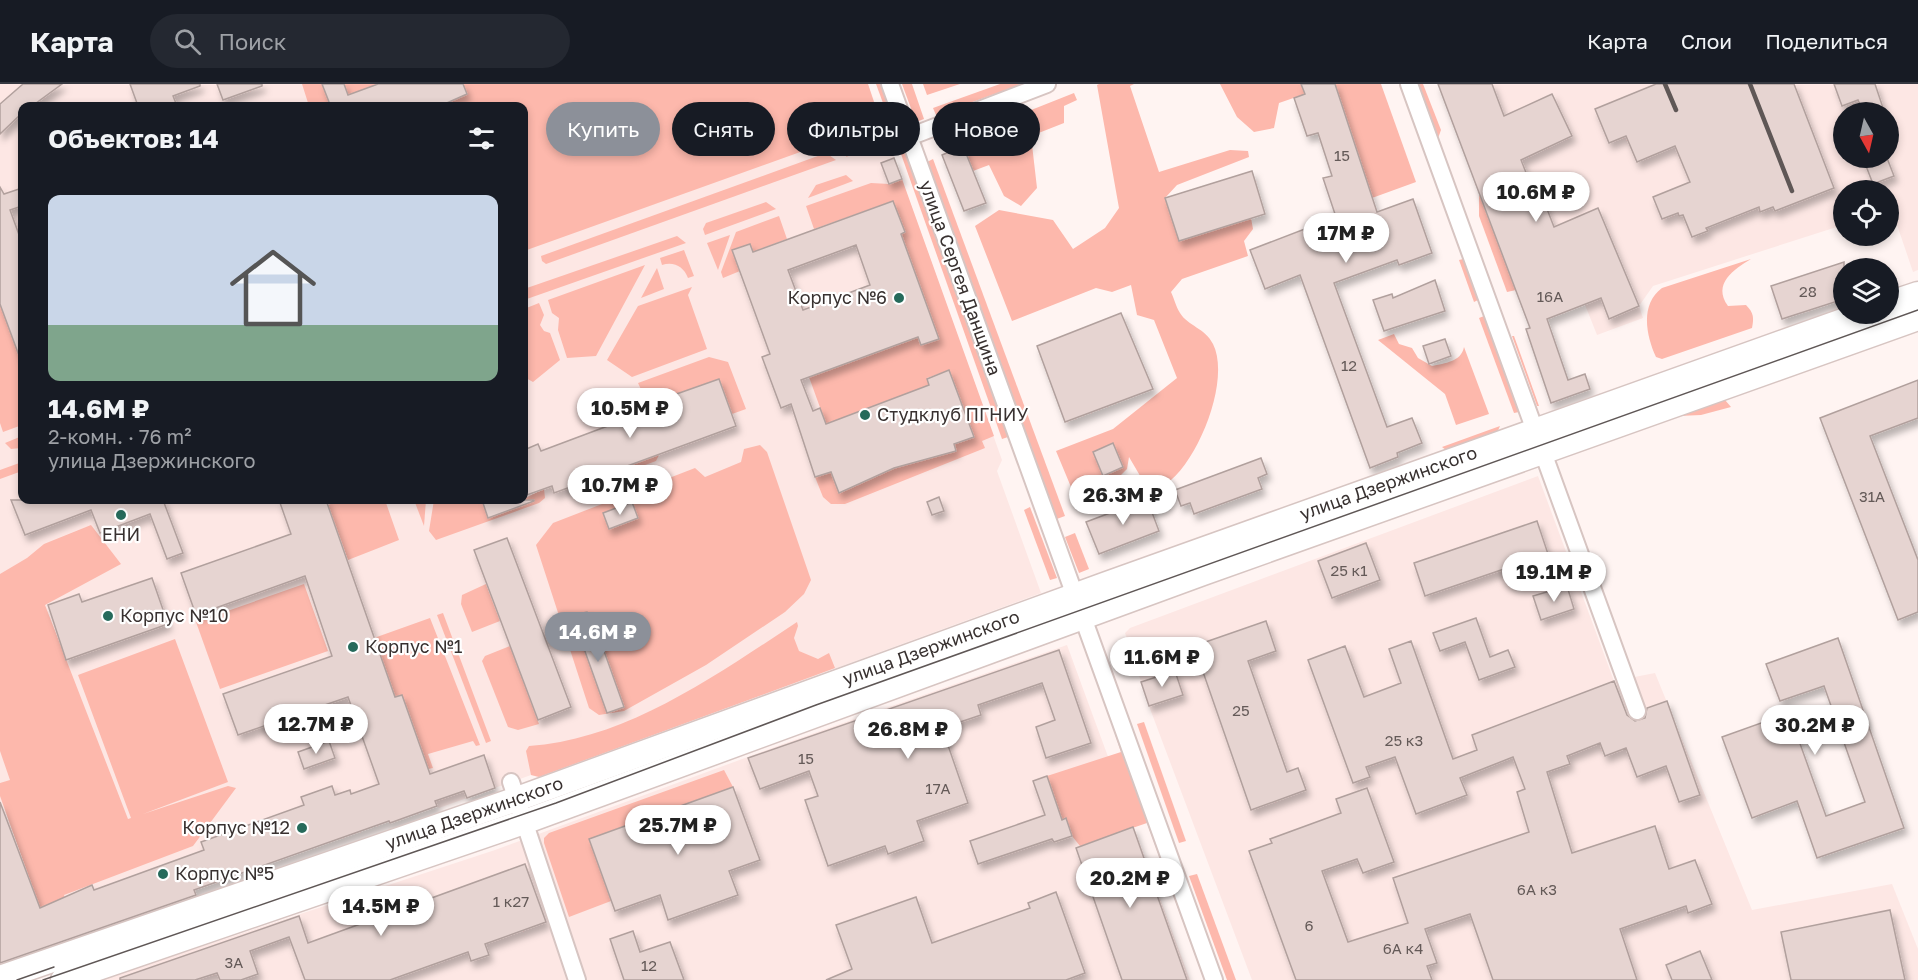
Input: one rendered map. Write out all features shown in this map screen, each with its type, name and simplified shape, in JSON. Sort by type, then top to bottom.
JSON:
[{"type":"main road","points":[[1899,300],[1918,294]]},
{"type":"main road","name":"улица Дзержинского","points":[[0,978],[514,791],[1545,453],[1918,318]]},
{"type":"main road","name":"улица Дзержинского","points":[[63,980],[524,822],[1536,430],[1834,324]]},
{"type":"street","name":"улица Сергея Данщина","points":[[890,84],[896,102]]},
{"type":"street","points":[[920,133],[1047,84]]},
{"type":"street","points":[[1409,84],[1637,711]]},
{"type":"street","name":"улица Сергея Данщина","points":[[916,156],[1215,980]]},
{"type":"street","points":[[514,791],[577,980]]},
{"type":"shaded area","points":[[0,84],[868,84],[874,102],[787,102],[787,156],[894,156],[1002,460],[997,471],[1041,593],[539,777],[531,775],[390,823],[388,819],[215,883],[213,879],[193,886],[196,896],[0,965]]},
{"type":"shaded area","points":[[302,84],[868,84],[874,102],[787,102],[787,156],[789,156],[528,250],[528,102],[308,102]]},
{"type":"shaded area","points":[[876,84],[883,84],[890,102],[883,102]]},
{"type":"shaded area","points":[[902,84],[912,84],[918,102],[909,102]]},
{"type":"shaded area","points":[[923,84],[960,84],[927,95]]},
{"type":"shaded area","points":[[1000,84],[1023,84],[972,102],[950,102]]},
{"type":"shaded area","points":[[1134,84],[1130,86],[1159,172],[1230,150],[1248,151],[1249,157],[1177,185],[1165,198],[1179,241],[1251,218],[1253,229],[1244,241],[1248,256],[1182,279],[1171,292],[1183,317],[1210,339],[1217,359],[1218,378],[1214,398],[1200,440],[1178,473],[1166,484],[1149,491],[1129,457],[1127,469],[1119,477],[1120,490],[1087,504],[1076,499],[1056,451],[1113,429],[1177,378],[1154,320],[1137,315],[1131,285],[1112,292],[1096,288],[1012,321],[975,226],[999,210],[1053,220],[1073,249],[1105,228],[1119,208],[1097,85]]},
{"type":"shaded area","points":[[1220,84],[1301,84],[1305,94],[1279,103],[1274,128],[1254,132],[1237,117]]},
{"type":"shaded area","points":[[1335,84],[1381,84],[1416,182],[1372,198]]},
{"type":"shaded area","points":[[1415,84],[1423,84],[1441,130],[1437,141]]},
{"type":"shaded area","points":[[1492,84],[1918,84],[1918,270],[1913,272],[1899,231],[1899,180],[1833,180],[1833,228],[1653,286],[1639,306],[1643,318],[1597,335],[1540,191],[1534,193]]},
{"type":"shaded area","points":[[1074,93],[1077,100],[1064,106],[1064,123],[1040,132],[1040,106]]},
{"type":"shaded area","points":[[920,107],[924,119],[920,120]]},
{"type":"shaded area","points":[[818,156],[830,156],[836,160],[546,264],[542,261],[541,256]]},
{"type":"shaded area","points":[[902,156],[908,156],[1008,437],[1002,439]]},
{"type":"shaded area","points":[[967,156],[1033,156],[1037,188],[1021,206],[1004,196],[989,165],[973,171]]},
{"type":"shaded area","points":[[933,159],[1065,516],[1054,520],[925,163]]},
{"type":"shaded area","points":[[846,175],[853,181],[808,198],[816,185]]},
{"type":"shaded area","points":[[902,179],[994,436],[982,441],[985,448],[845,504],[831,504],[823,497],[815,477],[831,471],[839,493],[894,468],[956,451],[954,444],[974,436],[949,370],[927,378],[929,385],[826,424],[809,377],[911,340],[917,334],[921,345],[938,339],[901,234],[905,232],[893,201],[814,229],[806,206],[871,183],[889,184]]},
{"type":"shaded area","points":[[1479,194],[1516,290],[1507,292],[1479,216]]},
{"type":"shaded area","points":[[766,202],[776,209],[705,235],[703,229],[706,223]]},
{"type":"shaded area","points":[[779,216],[787,239],[760,249],[754,254],[750,244],[733,250],[740,271],[723,278],[721,272],[736,232]]},
{"type":"shaded area","points":[[730,235],[718,270],[707,243]]},
{"type":"shaded area","points":[[677,236],[686,243],[528,299],[528,288]]},
{"type":"shaded area","points":[[684,250],[694,276],[688,278],[678,266],[662,265],[660,258]]},
{"type":"shaded area","points":[[1463,259],[1478,300],[1474,302],[1459,260]]},
{"type":"shaded area","points":[[1751,259],[1732,272],[1722,291],[1728,306],[1746,305],[1749,308],[1753,316],[1752,328],[1662,359],[1656,357],[1647,320],[1650,302],[1655,295],[1662,288]]},
{"type":"shaded area","points":[[645,265],[596,356],[567,358],[558,330],[559,318],[552,313],[548,300]]},
{"type":"shaded area","points":[[657,268],[664,289],[641,298]]},
{"type":"shaded area","points":[[692,287],[688,295],[707,349],[632,377],[607,360],[638,306]]},
{"type":"shaded area","points":[[539,303],[544,315],[540,325],[544,331],[550,333],[560,360],[533,382],[528,379],[528,307]]},
{"type":"shaded area","points":[[0,304],[18,353],[18,426],[3,432],[0,423]]},
{"type":"shaded area","points":[[1484,316],[1519,412],[1514,413],[1479,318]]},
{"type":"shaded area","points":[[1394,334],[1399,344],[1412,348],[1418,358],[1432,366],[1456,359],[1464,347],[1489,414],[1456,425],[1445,394],[1378,340]]},
{"type":"shaded area","points":[[1512,336],[1514,336],[1539,406],[1537,406]]},
{"type":"shaded area","points":[[709,357],[728,362],[746,409],[732,414],[719,379],[648,404],[638,383]]},
{"type":"shaded area","points":[[1718,400],[1725,400],[1731,407],[1701,415],[1679,416],[1577,453],[1577,451]]},
{"type":"shaded area","points":[[1500,426],[1496,435],[1446,450],[1442,447]]},
{"type":"shaded area","points":[[18,438],[18,448],[11,449],[5,443]]},
{"type":"shaded area","points":[[760,445],[767,452],[811,580],[804,594],[785,612],[706,665],[624,711],[599,715],[589,708],[536,545],[553,523],[695,468],[705,477],[741,462],[744,449]]},
{"type":"shaded area","points":[[659,455],[656,461],[597,483],[595,478]]},
{"type":"shaded area","points":[[18,463],[18,472],[0,479],[0,470]]},
{"type":"shaded area","points":[[1538,476],[1614,681],[1655,673],[1752,910],[1892,884],[1918,949],[1918,980],[1252,980],[1149,706],[1125,633],[1130,628]]},
{"type":"shaded area","points":[[544,489],[545,498],[539,503],[436,540],[429,531],[433,504],[484,504],[489,518],[523,504],[528,504],[528,497]]},
{"type":"shaded area","points":[[386,504],[399,540],[348,560],[328,505]]},
{"type":"shaded area","points":[[416,504],[426,504],[424,526]]},
{"type":"shaded area","points":[[1030,507],[1057,578],[1050,580],[1024,510]]},
{"type":"shaded area","points":[[91,525],[121,564],[45,605],[128,819],[131,818],[78,675],[175,639],[228,782],[143,814],[228,786],[236,788],[193,846],[64,895],[65,899],[40,908],[0,796],[0,783],[10,780],[0,751],[0,574],[27,558],[44,544]]},
{"type":"shaded area","points":[[1075,533],[1089,569],[1079,573],[1065,537]]},
{"type":"shaded area","points":[[304,584],[328,651],[220,689],[196,622]]},
{"type":"shaded area","points":[[486,584],[500,621],[472,632],[461,604],[462,595]]},
{"type":"shaded area","points":[[443,613],[491,741],[486,743],[437,615]]},
{"type":"shaded area","points":[[430,618],[480,745],[476,746],[473,741],[428,754],[433,768],[428,769],[402,695],[395,697],[374,638]]},
{"type":"shaded area","points":[[797,622],[794,638],[799,651],[818,659],[829,653],[835,668],[539,777],[531,775],[526,751],[529,746],[565,741],[636,718],[703,683]]},
{"type":"shaded area","points":[[1067,645],[1190,980],[100,980],[495,850],[783,744]]},
{"type":"shaded area","points":[[510,646],[539,724],[518,730],[508,727],[482,661],[485,656]]},
{"type":"shaded area","points":[[1144,722],[1186,841],[1179,843],[1137,724]]},
{"type":"shaded area","points":[[1120,731],[1210,980],[1204,980],[1147,823],[1080,846],[1072,836],[1066,819],[1062,820],[1047,776],[1121,752],[1115,734]]},
{"type":"shaded area","points":[[724,770],[733,787],[589,839],[611,901],[569,917],[544,843],[544,838],[549,833]]},
{"type":"shaded area","points":[[1197,874],[1236,980],[1227,980],[1189,876]]},
{"type":"building","points":[[23,84],[62,84],[37,102],[18,102],[18,117],[0,134],[0,104]]},
{"type":"building","points":[[130,84],[200,84],[200,86],[173,96],[175,102],[137,102]]},
{"type":"building","points":[[217,84],[262,84],[262,86],[223,100]]},
{"type":"building","points":[[322,84],[344,84],[348,95],[378,84],[463,84],[467,94],[449,102],[329,102]]},
{"type":"building","points":[[1301,84],[1335,84],[1377,212],[1413,199],[1432,253],[1399,265],[1397,260],[1334,283],[1387,427],[1412,418],[1422,443],[1397,453],[1398,457],[1370,468],[1300,275],[1265,289],[1250,250],[1336,217],[1323,178],[1332,176],[1318,133],[1307,136],[1294,98],[1305,94]]},
{"type":"building","points":[[1438,84],[1492,84],[1504,116],[1552,94],[1572,136],[1521,160],[1534,193],[1540,191],[1554,227],[1598,208],[1639,306],[1609,319],[1601,298],[1547,319],[1568,380],[1585,374],[1590,389],[1551,403],[1526,329],[1530,328]]},
{"type":"building","points":[[1656,84],[1794,84],[1833,188],[1775,211],[1773,207],[1760,212],[1759,207],[1706,228],[1708,231],[1692,237],[1683,215],[1679,216],[1678,213],[1662,219],[1653,197],[1690,182],[1675,146],[1637,162],[1626,136],[1609,143],[1595,109]]},
{"type":"building","points":[[1834,84],[1875,84],[1881,102],[1859,102],[1858,100],[1841,102]]},
{"type":"building","points":[[942,156],[967,156],[986,203],[964,211]]},
{"type":"building","points":[[894,158],[902,179],[889,184],[881,163]]},
{"type":"building","points":[[1867,168],[1891,168],[1894,176],[1884,180],[1871,180]]},
{"type":"building","points":[[1252,171],[1265,214],[1179,241],[1165,198]]},
{"type":"building","points":[[0,187],[4,194],[18,189],[18,207],[10,210],[18,232],[18,353],[0,304]]},
{"type":"building","points":[[893,201],[905,232],[901,234],[939,339],[921,345],[918,337],[801,380],[813,411],[820,408],[826,424],[929,385],[927,379],[949,370],[974,437],[954,444],[956,451],[894,468],[839,493],[831,472],[815,477],[791,404],[781,408],[762,357],[770,354],[732,250],[750,244],[753,252]],"holes":[[[856,245],[870,285],[803,310],[788,270]]]},
{"type":"building","points":[[1833,266],[1833,303],[1782,319],[1771,286]]},
{"type":"building","points":[[1435,280],[1445,311],[1384,331],[1373,300],[1392,294],[1393,298]]},
{"type":"building","points":[[1121,313],[1153,389],[1065,422],[1037,346]]},
{"type":"building","points":[[1445,339],[1451,356],[1429,364],[1423,346]]},
{"type":"building","points":[[719,379],[736,426],[554,493],[552,486],[528,495],[528,448],[538,444],[541,451],[637,415],[634,409]]},
{"type":"building","points":[[1918,380],[1918,418],[1870,436],[1918,560],[1918,612],[1898,620],[1820,418]]},
{"type":"building","points":[[1113,443],[1123,467],[1103,476],[1093,452]]},
{"type":"building","points":[[1261,458],[1267,474],[1258,478],[1262,489],[1194,514],[1190,503],[1181,506],[1175,490]]},
{"type":"building","points":[[939,497],[944,511],[932,515],[927,502]]},
{"type":"building","points":[[1147,499],[1159,531],[1099,554],[1086,522]]},
{"type":"building","points":[[11,500],[18,500],[18,504],[165,504],[183,553],[167,559],[150,514],[100,533],[91,510],[25,535]]},
{"type":"building","points":[[632,502],[638,518],[609,529],[603,513]]},
{"type":"building","points":[[280,504],[327,504],[395,697],[402,695],[430,774],[484,755],[495,788],[467,798],[464,791],[435,801],[437,806],[194,890],[196,895],[0,963],[0,802],[40,908],[92,885],[94,890],[204,850],[201,842],[304,805],[301,797],[332,786],[335,795],[350,790],[351,794],[379,784],[348,697],[238,735],[223,694],[332,656],[305,576],[196,615],[181,573],[291,534]]},
{"type":"building","points":[[483,504],[526,504],[488,518]]},
{"type":"building","points":[[1537,521],[1548,554],[1425,596],[1414,563]]},
{"type":"building","points":[[507,538],[571,707],[538,720],[474,550]]},
{"type":"building","points":[[1366,543],[1380,580],[1332,598],[1318,561]]},
{"type":"building","name":"Корпус №10","points":[[152,578],[168,624],[66,660],[48,605],[79,594],[82,602]]},
{"type":"building","points":[[1567,586],[1574,609],[1541,620],[1533,596]]},
{"type":"building","points":[[587,612],[597,638],[599,637],[624,707],[607,713],[572,615]]},
{"type":"building","points":[[1476,618],[1490,657],[1508,650],[1515,667],[1479,680],[1465,642],[1440,651],[1433,633]]},
{"type":"building","points":[[1266,621],[1276,651],[1248,661],[1287,772],[1298,768],[1306,790],[1251,810],[1194,646]]},
{"type":"building","points":[[1838,638],[1904,828],[1817,858],[1797,801],[1752,818],[1722,737],[1789,713],[1826,816],[1865,802],[1824,686],[1780,701],[1766,664]]},
{"type":"building","points":[[1411,641],[1453,759],[1477,750],[1472,735],[1614,681],[1627,715],[1635,721],[1645,718],[1647,708],[1667,701],[1700,795],[1679,802],[1666,766],[1637,777],[1626,748],[1605,756],[1600,743],[1567,756],[1570,764],[1547,772],[1572,853],[1655,826],[1669,869],[1695,860],[1712,904],[1688,913],[1686,906],[1620,929],[1637,980],[1493,980],[1470,914],[1425,929],[1437,963],[1427,966],[1432,980],[1296,980],[1249,851],[1272,843],[1270,839],[1341,813],[1336,799],[1367,788],[1394,862],[1363,873],[1357,859],[1322,871],[1348,942],[1408,923],[1393,878],[1529,832],[1517,792],[1525,789],[1513,757],[1460,778],[1467,795],[1416,814],[1395,757],[1366,767],[1370,777],[1353,783],[1308,660],[1345,646],[1364,697],[1401,683],[1389,649]]},
{"type":"building","points":[[1059,650],[1091,743],[1046,758],[1036,727],[1055,720],[1042,683],[978,705],[981,715],[942,728],[968,803],[917,821],[924,841],[888,854],[885,846],[828,866],[805,800],[818,796],[809,771],[760,789],[748,758]]},
{"type":"building","points":[[1175,671],[1183,695],[1149,706],[1141,682]]},
{"type":"building","points":[[329,741],[335,758],[304,769],[298,752]]},
{"type":"building","points":[[1047,776],[1062,820],[1066,818],[1072,836],[1054,842],[1052,839],[978,864],[970,841],[1045,815],[1033,781]]},
{"type":"building","points":[[733,787],[760,860],[729,871],[738,895],[668,920],[660,895],[615,911],[589,839]]},
{"type":"building","points":[[1133,827],[1187,980],[1122,980],[1076,848]]},
{"type":"building","points":[[525,864],[546,922],[485,944],[489,955],[471,961],[468,952],[390,980],[305,980],[289,937],[250,951],[258,974],[241,980],[220,980],[217,973],[195,980],[120,980],[120,978],[299,916],[308,943]]},
{"type":"building","points":[[1056,892],[1085,973],[1066,980],[826,980],[852,969],[836,925],[916,897],[932,943],[1030,908],[1028,903]]},
{"type":"building","points":[[1890,910],[1905,980],[1791,980],[1781,932]]},
{"type":"building","points":[[633,931],[640,952],[670,942],[684,980],[624,980],[610,939]]},
{"type":"building","points":[[1700,951],[1712,980],[1672,980],[1666,965]]},
{"type":"tram line","points":[[43,980],[556,803],[816,705],[1918,310]]},
{"type":"tram line","points":[[17,980],[54,967]]},
{"type":"railway","points":[[1665,84],[1676,110]]},
{"type":"railway","points":[[1750,84],[1792,191]]},
{"type":"place","name":"Корпус №6","points":[[899,298]]},
{"type":"place","name":"Студклуб ПГНИУ","points":[[865,415]]},
{"type":"place","name":"ЕНИ","points":[[121,515]]},
{"type":"place","name":"Корпус №10","points":[[108,616]]},
{"type":"place","name":"Корпус №1","points":[[353,647]]},
{"type":"place","name":"Корпус №12","points":[[302,828]]},
{"type":"place","name":"Корпус №5","points":[[163,874]]}]
